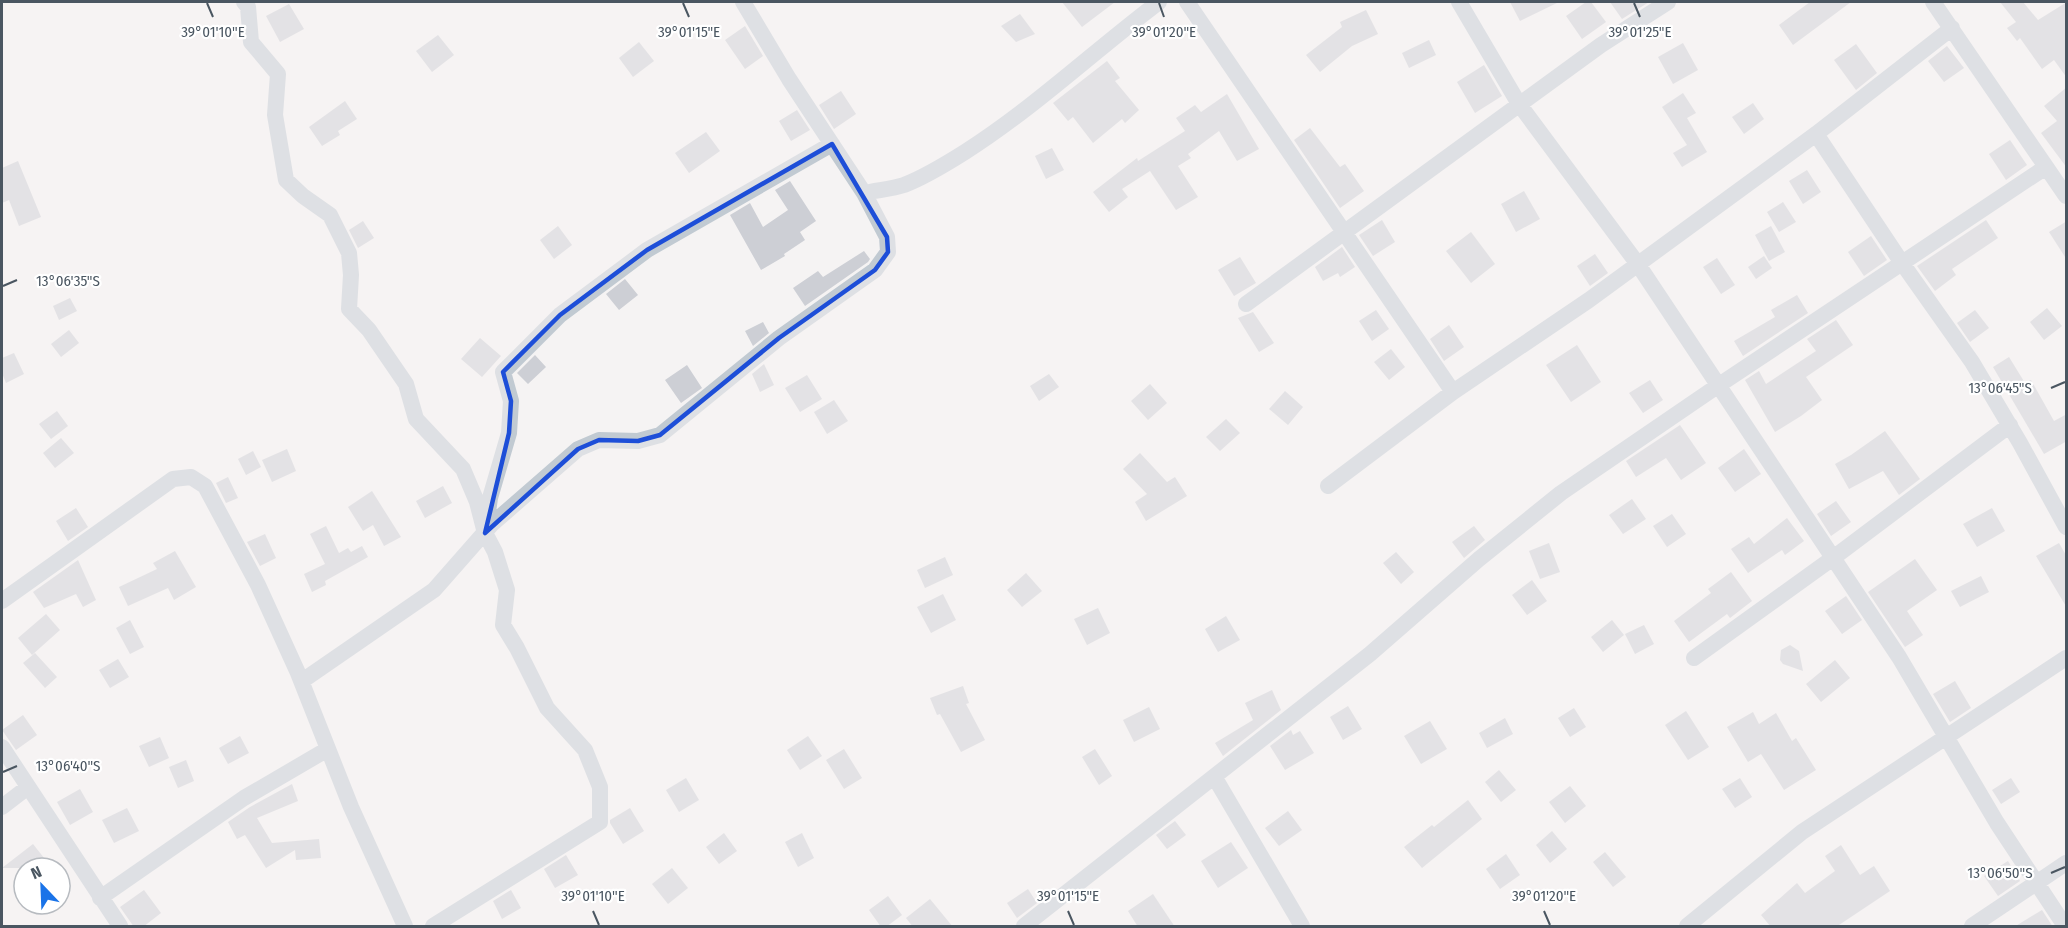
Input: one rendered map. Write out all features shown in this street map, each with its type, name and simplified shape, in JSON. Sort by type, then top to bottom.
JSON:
[{"type":"street","points":[[244,2],[248,7],[251,42],[278,74],[275,115],[286,180],[303,196],[330,215],[349,253],[351,275],[349,309],[369,330],[406,384],[416,419],[463,469],[477,502],[485,533],[495,552],[507,590],[503,625],[518,648],[548,708],[585,750],[600,787],[600,822],[433,927]]},
{"type":"street","points":[[302,681],[434,590],[485,533],[578,449],[599,440],[638,441],[660,435],[779,338],[875,270],[888,252],[887,237],[864,193],[789,79],[743,2]]},
{"type":"street","points":[[864,193],[905,184],[945,165],[1030,107],[1105,43],[1160,2]]},
{"type":"street","points":[[1187,2],[1453,392]]},
{"type":"street","points":[[1460,2],[1519,104],[1637,263],[1899,657],[1997,823],[2065,927]]},
{"type":"street","points":[[1246,304],[1601,45],[1668,2]]},
{"type":"street","points":[[1933,2],[2046,167],[2065,191]]},
{"type":"street","points":[[1328,486],[1453,392],[1588,300],[1816,134],[1952,28]]},
{"type":"street","points":[[1816,134],[1902,263],[1972,362],[2067,527]]},
{"type":"street","points":[[485,533],[490,498],[509,433],[511,401],[503,372],[560,315],[648,250],[832,144]]},
{"type":"street","points":[[1024,927],[1370,654],[1479,559],[1562,493],[1719,385],[2046,167]]},
{"type":"street","points":[[1694,657],[1833,558],[2010,425]]},
{"type":"street","points":[[2,601],[172,479],[191,477],[205,486],[258,585],[302,681],[351,807],[405,927]]},
{"type":"street","points":[[1687,927],[1802,832],[2067,658]]},
{"type":"street","points":[[2,747],[120,927]]},
{"type":"street","points":[[100,898],[244,798],[328,750]]},
{"type":"street","points":[[1215,778],[1302,927]]},
{"type":"street","points":[[2,807],[28,787]]},
{"type":"street","points":[[1972,927],[2067,863]]},
{"type":"highlighted area","points":[[832,144],[887,237],[888,252],[875,270],[779,338],[660,435],[638,441],[599,440],[578,449],[485,533],[509,433],[511,401],[503,372],[560,315],[647,250]]},
{"type":"building","points":[[1062,2],[1115,2],[1082,27]]},
{"type":"building","points":[[1510,2],[1559,2],[1520,21]]},
{"type":"building","points":[[1586,2],[1591,2],[1606,22],[1582,39],[1566,16]]},
{"type":"building","points":[[1610,2],[1649,2],[1622,19]]},
{"type":"building","points":[[1810,2],[1851,2],[1793,45],[1779,25]]},
{"type":"building","points":[[2000,2],[2023,2],[2038,20],[2067,2],[2067,78],[2054,60],[2042,69],[2020,38],[2017,41],[2007,28],[2016,22]]},
{"type":"building","points":[[289,4],[304,29],[280,42],[266,16]]},
{"type":"building","points":[[1366,10],[1378,34],[1352,46],[1320,72],[1306,55],[1342,27],[1340,22]]},
{"type":"building","points":[[1020,14],[1035,34],[1016,42],[1001,26]]},
{"type":"building","points":[[745,26],[763,56],[745,69],[725,40]]},
{"type":"building","points":[[438,35],[454,55],[432,72],[416,51]]},
{"type":"building","points":[[1429,40],[1436,55],[1409,68],[1402,53]]},
{"type":"building","points":[[639,42],[654,61],[633,77],[619,58]]},
{"type":"building","points":[[1683,43],[1698,70],[1673,84],[1658,57]]},
{"type":"building","points":[[1856,44],[1877,73],[1856,90],[1834,60]]},
{"type":"building","points":[[1947,46],[1964,68],[1944,82],[1928,61]]},
{"type":"building","points":[[1107,61],[1120,78],[1115,81],[1139,110],[1125,123],[1122,119],[1093,143],[1073,117],[1068,121],[1053,103]]},
{"type":"building","points":[[1484,65],[1502,96],[1475,113],[1457,82]]},
{"type":"building","points":[[2067,87],[2067,168],[2041,133],[2057,121],[2044,106]]},
{"type":"building","points":[[841,91],[856,114],[834,129],[819,105]]},
{"type":"building","points":[[1683,93],[1696,113],[1687,118],[1707,152],[1682,167],[1673,153],[1687,145],[1662,107]]},
{"type":"building","points":[[1227,94],[1259,149],[1237,161],[1219,131],[1188,154],[1191,158],[1178,166],[1198,197],[1176,210],[1150,171],[1122,189],[1128,197],[1109,212],[1093,192],[1137,158],[1138,161],[1185,131],[1176,118],[1195,105],[1201,112]]},
{"type":"building","points":[[345,101],[357,119],[338,131],[340,135],[322,146],[309,127]]},
{"type":"building","points":[[1753,103],[1764,119],[1744,134],[1732,117]]},
{"type":"building","points":[[797,110],[810,130],[791,141],[779,121]]},
{"type":"building","points":[[1310,128],[1340,167],[1345,164],[1364,191],[1340,208],[1294,140]]},
{"type":"building","points":[[706,132],[720,151],[689,173],[675,153]]},
{"type":"building","points":[[2010,140],[2027,165],[2006,180],[1989,154]]},
{"type":"building","points":[[1052,148],[1064,170],[1046,179],[1035,156]]},
{"type":"building","points":[[18,161],[41,217],[19,226],[9,200],[2,203],[2,168]]},
{"type":"building","points":[[1807,170],[1821,192],[1803,204],[1789,181]]},
{"type":"building","points":[[790,181],[816,221],[800,232],[805,240],[784,254],[785,256],[761,270],[730,215],[750,203],[763,227],[788,210],[775,190]]},
{"type":"building","points":[[1524,191],[1540,219],[1516,232],[1501,204]]},
{"type":"building","points":[[1783,202],[1796,222],[1779,232],[1767,212]]},
{"type":"building","points":[[1382,220],[1395,242],[1373,256],[1359,235]]},
{"type":"building","points":[[1986,220],[1998,238],[1952,269],[1956,275],[1935,291],[1917,266]]},
{"type":"building","points":[[363,221],[374,238],[358,248],[349,230]]},
{"type":"building","points":[[2067,221],[2067,260],[2049,232]]},
{"type":"building","points":[[558,226],[572,245],[554,259],[540,240]]},
{"type":"building","points":[[1771,226],[1785,252],[1769,261],[1755,235]]},
{"type":"building","points":[[1471,232],[1495,264],[1471,283],[1446,251]]},
{"type":"building","points":[[1871,236],[1887,260],[1864,276],[1848,252]]},
{"type":"building","points":[[1342,247],[1355,267],[1340,277],[1338,273],[1323,281],[1315,267]]},
{"type":"building","points":[[864,251],[870,259],[868,262],[805,306],[793,288],[818,271],[823,277]]},
{"type":"building","points":[[1595,254],[1608,273],[1590,286],[1577,266]]},
{"type":"building","points":[[1764,256],[1772,268],[1756,279],[1748,267]]},
{"type":"building","points":[[1240,257],[1256,283],[1234,296],[1218,270]]},
{"type":"building","points":[[1717,258],[1735,285],[1721,294],[1703,267]]},
{"type":"building","points":[[625,279],[638,295],[619,310],[606,294]]},
{"type":"building","points":[[1797,295],[1808,313],[1743,356],[1734,341],[1775,317],[1771,310]]},
{"type":"building","points":[[70,298],[77,311],[59,320],[53,306]]},
{"type":"building","points":[[2047,308],[2062,326],[2044,340],[2030,322]]},
{"type":"building","points":[[1376,310],[1389,329],[1372,341],[1359,321]]},
{"type":"building","points":[[1975,310],[1989,328],[1970,342],[1957,323]]},
{"type":"building","points":[[1253,312],[1274,343],[1259,352],[1238,318]]},
{"type":"building","points":[[1836,320],[1853,345],[1806,377],[1822,400],[1775,432],[1745,380],[1759,371],[1766,384],[1816,351],[1807,339]]},
{"type":"building","points":[[763,322],[769,333],[753,346],[745,331]]},
{"type":"building","points":[[1449,325],[1464,347],[1444,361],[1430,339]]},
{"type":"building","points":[[69,330],[79,343],[61,357],[51,344]]},
{"type":"building","points":[[480,338],[501,356],[482,377],[461,359]]},
{"type":"building","points":[[1577,345],[1601,382],[1571,402],[1546,365]]},
{"type":"building","points":[[1391,349],[1405,367],[1389,380],[1374,362]]},
{"type":"building","points":[[14,353],[24,374],[6,383],[2,373],[2,358]]},
{"type":"building","points":[[535,355],[546,367],[528,384],[517,373]]},
{"type":"building","points":[[2009,357],[2025,383],[2031,380],[2054,421],[2067,414],[2067,441],[2044,454],[1993,367]]},
{"type":"building","points":[[764,364],[774,385],[760,392],[752,374]]},
{"type":"building","points":[[687,365],[702,388],[681,403],[665,380]]},
{"type":"building","points":[[1049,374],[1059,387],[1039,401],[1030,386]]},
{"type":"building","points":[[807,375],[822,399],[800,412],[785,388]]},
{"type":"building","points":[[1650,380],[1663,400],[1643,413],[1629,393]]},
{"type":"building","points":[[1150,384],[1167,403],[1148,420],[1131,401]]},
{"type":"building","points":[[1285,391],[1303,407],[1288,425],[1269,409]]},
{"type":"building","points":[[834,400],[848,421],[827,434],[814,412]]},
{"type":"building","points":[[57,411],[68,426],[51,439],[39,424]]},
{"type":"building","points":[[1226,419],[1240,433],[1220,451],[1206,437]]},
{"type":"building","points":[[1680,425],[1706,463],[1681,480],[1666,458],[1636,477],[1626,461]]},
{"type":"building","points":[[1885,431],[1920,479],[1899,495],[1883,471],[1849,489],[1835,464]]},
{"type":"building","points":[[61,438],[74,453],[55,468],[43,453]]},
{"type":"building","points":[[287,449],[296,471],[272,482],[262,460]]},
{"type":"building","points":[[1744,449],[1761,474],[1735,492],[1718,468]]},
{"type":"building","points":[[253,451],[261,467],[246,475],[238,459]]},
{"type":"building","points":[[1140,453],[1167,482],[1175,477],[1187,496],[1146,521],[1135,502],[1147,494],[1123,469]]},
{"type":"building","points":[[228,477],[238,498],[226,503],[216,483]]},
{"type":"building","points":[[443,486],[452,503],[425,518],[416,501]]},
{"type":"building","points":[[372,491],[401,537],[384,546],[373,525],[363,531],[348,507]]},
{"type":"building","points":[[1632,499],[1646,519],[1623,534],[1609,515]]},
{"type":"building","points":[[1836,501],[1851,522],[1831,536],[1817,514]]},
{"type":"building","points":[[76,508],[88,527],[68,541],[56,521]]},
{"type":"building","points":[[1992,508],[2005,531],[1977,547],[1963,524]]},
{"type":"building","points":[[1672,514],[1686,534],[1667,547],[1653,526]]},
{"type":"building","points":[[1787,518],[1804,541],[1785,555],[1782,550],[1748,573],[1731,549],[1749,537],[1754,544]]},
{"type":"building","points":[[326,526],[339,553],[348,548],[351,552],[362,546],[368,557],[325,581],[326,585],[312,592],[304,574],[325,564],[310,534]]},
{"type":"building","points":[[1474,526],[1485,540],[1464,558],[1452,542]]},
{"type":"building","points":[[265,534],[276,558],[260,566],[247,542]]},
{"type":"building","points":[[1549,543],[1560,572],[1540,579],[1529,551]]},
{"type":"building","points":[[2059,543],[2067,557],[2067,608],[2036,556]]},
{"type":"building","points":[[175,551],[196,587],[174,600],[168,588],[128,606],[119,587],[157,569],[153,563]]},
{"type":"building","points":[[1396,552],[1414,572],[1401,584],[1383,563]]},
{"type":"building","points":[[945,557],[953,575],[925,588],[917,570]]},
{"type":"building","points":[[1915,559],[1937,590],[1907,611],[1923,635],[1905,647],[1868,592]]},
{"type":"building","points":[[78,560],[96,600],[83,607],[76,594],[44,608],[33,592]]},
{"type":"building","points":[[1731,572],[1752,601],[1730,618],[1727,614],[1689,642],[1674,621],[1711,593],[1708,589]]},
{"type":"building","points":[[1026,573],[1042,591],[1022,607],[1007,590]]},
{"type":"building","points":[[1981,576],[1989,592],[1960,607],[1951,591]]},
{"type":"building","points":[[1532,580],[1547,601],[1527,615],[1512,595]]},
{"type":"building","points":[[943,594],[956,620],[931,633],[917,607]]},
{"type":"building","points":[[1846,596],[1862,620],[1842,634],[1825,611]]},
{"type":"building","points":[[1098,608],[1110,633],[1087,645],[1074,619]]},
{"type":"building","points":[[46,614],[60,630],[32,655],[18,638]]},
{"type":"building","points":[[1226,616],[1240,640],[1218,652],[1205,629]]},
{"type":"building","points":[[130,620],[144,647],[130,654],[116,628]]},
{"type":"building","points":[[1612,620],[1624,635],[1603,652],[1591,637]]},
{"type":"building","points":[[1644,625],[1654,644],[1635,654],[1625,634]]},
{"type":"building","points":[[1790,645],[1799,651],[1803,671],[1783,664],[1780,660],[1781,650]]},
{"type":"building","points":[[35,653],[57,677],[45,688],[23,663]]},
{"type":"building","points":[[118,659],[129,677],[110,688],[99,670]]},
{"type":"building","points":[[1835,660],[1850,678],[1821,702],[1806,684]]},
{"type":"building","points":[[1955,681],[1971,708],[1950,722],[1933,694]]},
{"type":"building","points":[[963,686],[969,703],[966,704],[985,740],[961,752],[940,714],[937,715],[930,698]]},
{"type":"building","points":[[1272,690],[1281,710],[1223,756],[1215,743],[1253,720],[1245,703]]},
{"type":"building","points":[[1348,706],[1362,729],[1343,740],[1330,717]]},
{"type":"building","points":[[1149,707],[1160,729],[1134,742],[1123,720]]},
{"type":"building","points":[[1574,708],[1586,727],[1570,737],[1558,718]]},
{"type":"building","points":[[1686,711],[1709,747],[1688,760],[1665,725]]},
{"type":"building","points":[[1753,712],[1759,724],[1776,713],[1792,741],[1796,738],[1816,770],[1784,790],[1761,754],[1748,762],[1727,727]]},
{"type":"building","points":[[23,715],[37,735],[16,750],[2,730]]},
{"type":"building","points":[[1505,718],[1513,734],[1487,748],[1479,733]]},
{"type":"building","points":[[1430,721],[1447,749],[1421,764],[1404,736]]},
{"type":"building","points":[[1291,730],[1293,735],[1300,731],[1314,753],[1285,770],[1270,746]]},
{"type":"building","points":[[240,736],[249,753],[228,764],[219,748]]},
{"type":"building","points":[[808,736],[822,756],[800,770],[787,750]]},
{"type":"building","points":[[160,737],[169,758],[149,767],[139,746]]},
{"type":"building","points":[[844,749],[862,778],[844,789],[826,760]]},
{"type":"building","points":[[1095,749],[1112,776],[1099,785],[1082,757]]},
{"type":"building","points":[[186,760],[194,781],[178,788],[169,767]]},
{"type":"building","points":[[1499,770],[1516,790],[1501,802],[1485,782]]},
{"type":"building","points":[[686,778],[699,800],[679,812],[666,790]]},
{"type":"building","points":[[1740,778],[1752,797],[1735,808],[1722,789]]},
{"type":"building","points":[[2011,778],[2020,792],[2001,804],[1992,790]]},
{"type":"building","points":[[292,784],[298,801],[257,818],[272,843],[319,839],[321,858],[296,860],[295,850],[266,868],[245,835],[237,839],[228,822]]},
{"type":"building","points":[[1570,786],[1586,806],[1565,823],[1549,802]]},
{"type":"building","points":[[80,789],[93,812],[70,825],[57,802]]},
{"type":"building","points":[[1468,800],[1482,819],[1422,868],[1404,847]]},
{"type":"building","points":[[127,808],[139,831],[114,843],[102,820]]},
{"type":"building","points":[[630,808],[644,831],[623,844],[610,820]]},
{"type":"building","points":[[1288,811],[1302,830],[1279,846],[1265,828]]},
{"type":"building","points":[[1175,821],[1186,835],[1167,849],[1156,835]]},
{"type":"building","points":[[1552,831],[1567,849],[1550,863],[1536,845]]},
{"type":"building","points":[[724,833],[737,851],[719,864],[706,847]]},
{"type":"building","points":[[802,833],[814,858],[798,867],[785,842]]},
{"type":"building","points":[[1231,842],[1248,868],[1218,888],[1201,861]]},
{"type":"building","points":[[33,844],[42,856],[18,856]]},
{"type":"building","points":[[1841,845],[1860,875],[1874,866],[1890,891],[1836,927],[1771,927],[1761,915],[1797,883],[1805,893],[1835,871],[1825,856]]},
{"type":"building","points":[[1605,852],[1626,877],[1613,887],[1593,862]]},
{"type":"building","points":[[1506,854],[1520,875],[1500,889],[1486,869]]},
{"type":"building","points":[[566,855],[578,875],[555,888],[544,869]]},
{"type":"building","points":[[12,860],[12,868],[2,868]]},
{"type":"building","points":[[2008,861],[2020,881],[1998,896],[1984,876]]},
{"type":"building","points":[[672,868],[688,888],[668,904],[652,884]]},
{"type":"building","points":[[1028,889],[1037,903],[1017,918],[1007,903]]},
{"type":"building","points":[[144,890],[161,913],[143,927],[134,927],[120,907]]},
{"type":"building","points":[[511,890],[521,908],[502,919],[493,901]]},
{"type":"building","points":[[1153,894],[1175,927],[1138,927],[1128,911]]},
{"type":"building","points":[[888,896],[902,915],[886,927],[881,927],[869,910]]},
{"type":"building","points":[[930,899],[953,927],[913,927],[906,918]]},
{"type":"building","points":[[2042,910],[2053,927],[2014,927]]}]
